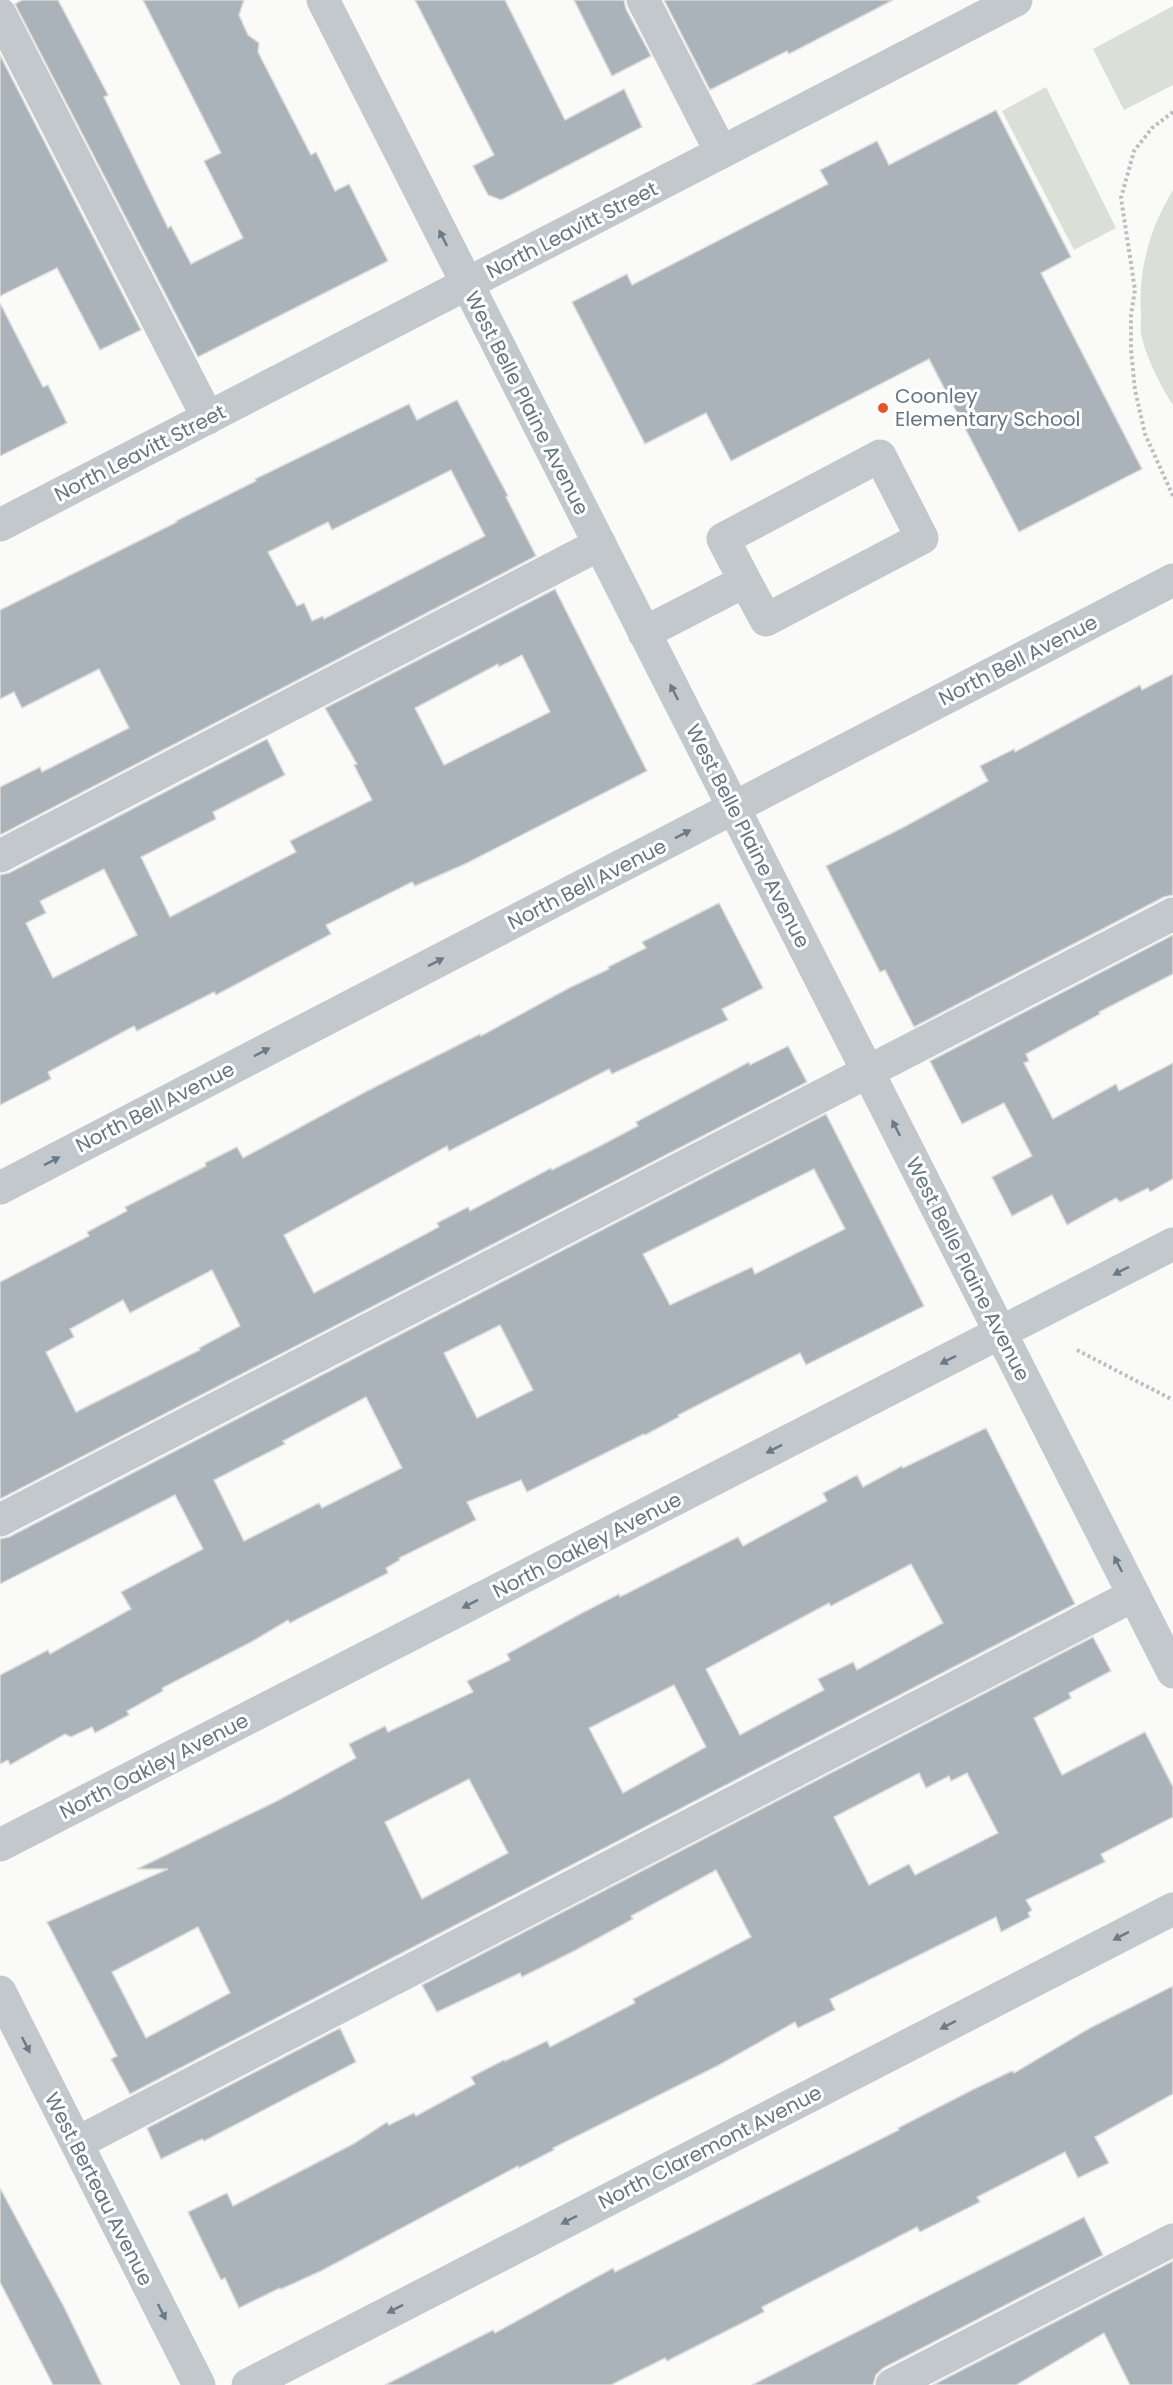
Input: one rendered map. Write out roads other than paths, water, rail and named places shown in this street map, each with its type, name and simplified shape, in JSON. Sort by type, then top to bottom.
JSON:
[{"type":"street","name":"West Belle Plaine Avenue","points":[[323,0],[1173,1672]]},
{"type":"street","points":[[643,0],[721,152]]},
{"type":"street","name":"North Leavitt Street","points":[[0,525],[721,152],[968,11],[1016,0]]},
{"type":"street","points":[[0,14],[208,418]]},
{"type":"street","points":[[880,456],[922,538],[766,620],[745,581],[723,538],[880,456]]},
{"type":"street","points":[[0,856],[600,544]]},
{"type":"street","name":"North Bell Avenue","points":[[0,1188],[1173,580]]},
{"type":"street","points":[[644,633],[745,581]]},
{"type":"street","points":[[0,1520],[1173,914]]},
{"type":"street","name":"North Oakley Avenue","points":[[0,1845],[1173,1244]]},
{"type":"street","points":[[77,2144],[1134,1595]]},
{"type":"street","name":"North Claremont Avenue","points":[[248,2385],[1173,1909]]},
{"type":"street","name":"West Berteau Avenue","points":[[0,1992],[199,2385]]},
{"type":"street","points":[[892,2385],[1173,2240]]},
{"type":"place","name":"Coonley Elementary School","points":[[883,408]]}]
